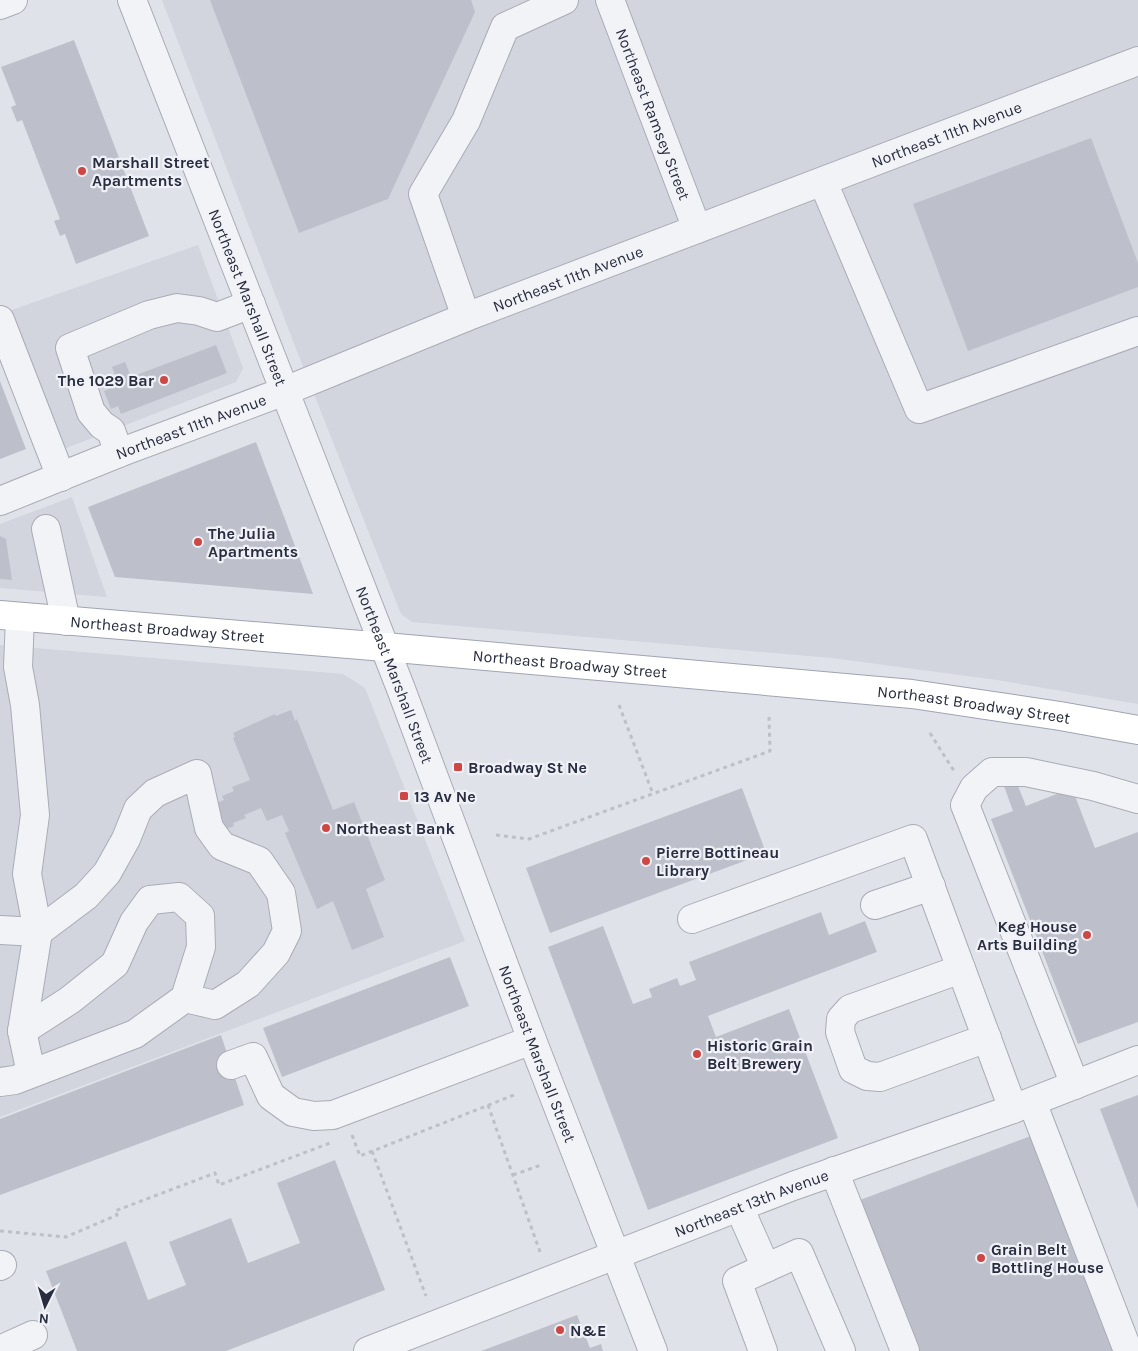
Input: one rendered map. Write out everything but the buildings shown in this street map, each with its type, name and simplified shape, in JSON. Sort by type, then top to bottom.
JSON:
[{"type":"main road","name":"Northeast Broadway Street","points":[[10,616],[912,694],[1060,716],[1138,730]]},
{"type":"street","points":[[0,5],[13,0]]},
{"type":"street","name":"Northeast Marshall Street","points":[[132,0],[385,647],[532,1040],[653,1351]]},
{"type":"street","points":[[466,317],[423,194],[466,121],[505,27],[564,0]]},
{"type":"street","name":"Northeast Ramsey Street","points":[[610,0],[698,229]]},
{"type":"street","name":"Northeast 11th Avenue","points":[[0,501],[119,453],[285,391],[466,317],[1138,61]]},
{"type":"street","points":[[823,182],[919,409],[1138,331]]},
{"type":"street","points":[[119,453],[111,431],[102,425],[91,412],[70,348],[148,315],[177,308],[199,311],[217,317],[251,304]]},
{"type":"street","points":[[0,320],[61,477]]},
{"type":"street","points":[[46,529],[66,621]]},
{"type":"street","points":[[10,616],[25,705],[35,815],[27,874],[38,932],[22,1031],[31,1073]]},
{"type":"street","points":[[1075,1085],[965,805],[974,788],[992,772],[1026,772],[1093,786],[1138,799]]},
{"type":"street","points":[[0,930],[38,932],[86,896],[107,873],[126,839],[138,809],[155,793],[197,774],[209,828],[222,846],[259,861],[280,892],[287,931],[276,954],[248,984],[214,1005],[186,998]]},
{"type":"street","points":[[692,919],[913,839],[987,1038],[1022,1105],[1128,1351]]},
{"type":"street","points":[[874,905],[931,886]]},
{"type":"street","points":[[0,1082],[14,1080],[135,1034],[186,998],[201,947],[200,916],[179,897],[150,900],[134,922],[115,964],[70,1000],[22,1031]]},
{"type":"street","points":[[961,969],[850,1009],[841,1019],[840,1032],[853,1069],[866,1076],[880,1077],[987,1038]]},
{"type":"street","points":[[231,1065],[252,1057],[271,1096],[293,1112],[314,1116],[333,1115],[532,1040]]},
{"type":"street","name":"Northeast 13th Avenue","points":[[381,1349],[616,1254],[739,1207],[834,1171],[1022,1105],[1138,1060]]},
{"type":"street","points":[[834,1171],[905,1351]]},
{"type":"street","points":[[739,1207],[766,1268]]},
{"type":"street","points":[[763,1351],[737,1281],[799,1253],[841,1351]]},
{"type":"street","points":[[0,1350],[33,1335]]},
{"type":"path","points":[[619,705],[654,794]]},
{"type":"path","points":[[496,835],[529,839],[770,751],[769,717]]},
{"type":"path","points":[[930,732],[952,768],[974,788]]},
{"type":"path","points":[[343,1112],[360,1156],[514,1095]]},
{"type":"path","points":[[488,1105],[540,1252]]},
{"type":"path","points":[[0,1231],[66,1236],[117,1216],[116,1211],[215,1173],[219,1185],[334,1142]]},
{"type":"path","points":[[372,1151],[426,1296]]},
{"type":"path","points":[[513,1175],[541,1165]]},
{"type":"shaded area","points":[[162,0],[1138,0],[1138,704],[997,680],[832,658],[412,622],[401,614],[293,341]]},
{"type":"shaded area","points":[[198,245],[243,368],[236,382],[59,451],[6,312]]},
{"type":"shaded area","points":[[72,497],[107,597],[0,588],[0,524]]},
{"type":"shaded area","points":[[0,645],[343,674],[365,688],[465,941],[0,1117]]},
{"type":"place","name":"Marshall Street Apartments","points":[[82,171]]},
{"type":"place","name":"The 1029 Bar","points":[[164,380]]},
{"type":"place","name":"The Julia Apartments","points":[[198,542]]},
{"type":"place","name":"Broadway St Ne","points":[[458,767]]},
{"type":"place","name":"13 Av Ne","points":[[404,796]]},
{"type":"place","name":"Northeast Bank","points":[[326,828]]},
{"type":"place","name":"Pierre Bottineau Library","points":[[646,861]]},
{"type":"place","name":"Keg House Arts Building","points":[[1087,935]]},
{"type":"place","name":"Historic Grain Belt Brewery","points":[[697,1054]]},
{"type":"place","name":"Grain Belt Bottling House","points":[[981,1258]]},
{"type":"place","name":"N&E","points":[[560,1330]]}]
